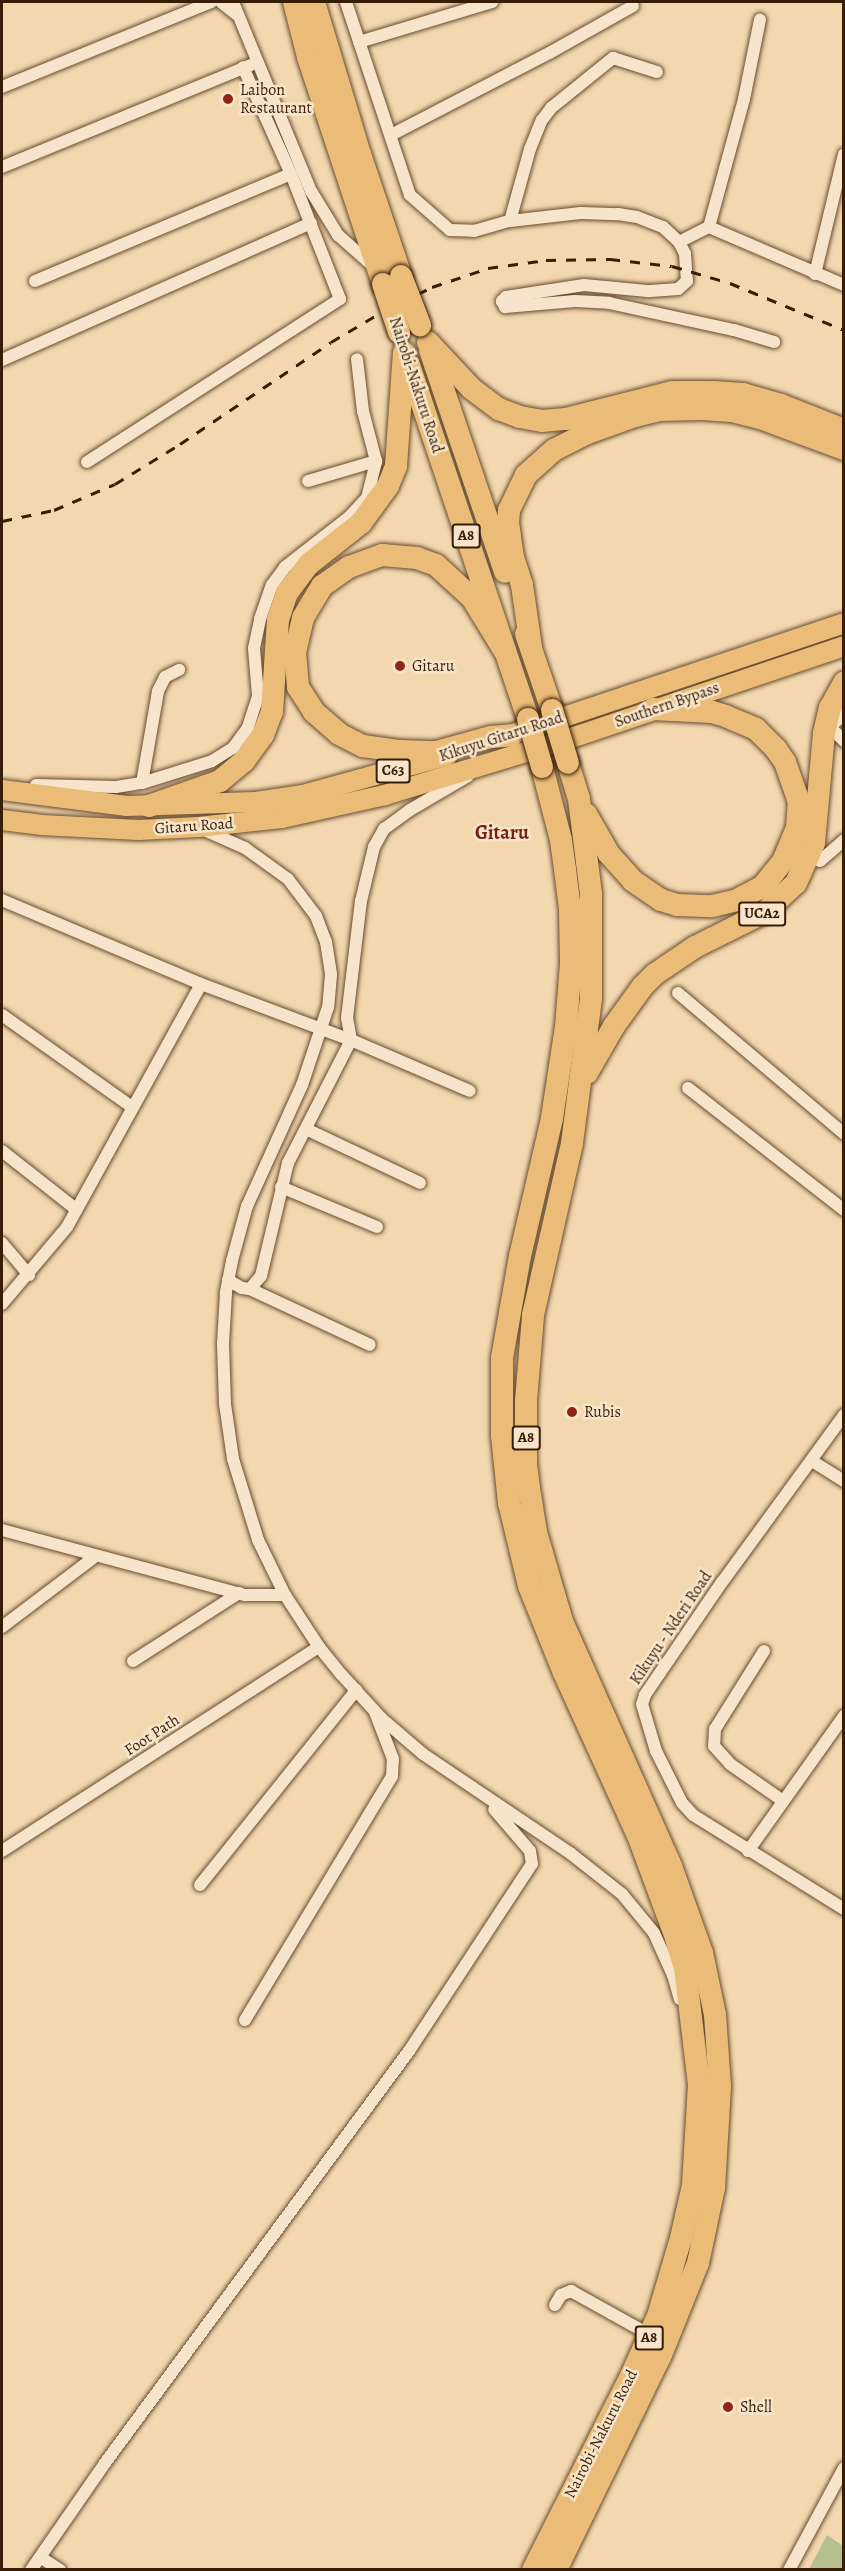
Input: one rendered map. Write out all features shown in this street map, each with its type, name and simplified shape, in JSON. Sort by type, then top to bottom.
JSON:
[{"type":"highway","name":"Nairobi-Nakuru Road","points":[[294,2],[308,57],[387,277],[531,647],[579,799]]},
{"type":"highway","name":"Nairobi-Nakuru Road","points":[[314,2],[360,154],[387,277]]},
{"type":"highway","name":"Nairobi-Nakuru Road","points":[[412,338],[504,650],[520,727],[542,767],[561,840],[570,909],[570,974],[566,1027],[552,1118],[520,1256],[502,1358],[502,1435],[509,1503],[529,1586],[564,1673],[644,1849],[676,1938],[685,1968],[699,2085],[693,2185],[679,2247],[650,2335],[533,2570]]},
{"type":"highway","points":[[412,338],[472,389],[500,409],[520,417],[542,421],[566,419],[663,394],[714,392],[743,394],[781,405],[843,430]]},
{"type":"highway","name":"C63","points":[[149,806],[220,781],[244,761],[263,735],[272,711],[278,620],[287,593],[309,564],[361,523],[388,486],[396,466],[412,338]]},
{"type":"highway","points":[[531,647],[522,585],[512,548],[509,510],[526,475],[554,450],[588,433],[634,416],[659,410],[702,409],[732,411],[760,418],[843,448]]},
{"type":"highway","points":[[504,650],[472,598],[454,579],[436,565],[417,558],[391,555],[365,560],[322,586],[303,618],[295,652],[298,687],[314,712],[339,734],[363,746],[400,751],[436,752],[520,727]]},
{"type":"highway","name":"UCA2","points":[[581,1083],[614,1026],[643,986],[655,974],[695,947],[765,912],[796,883],[814,843],[824,733],[830,708],[843,683]]},
{"type":"highway","points":[[579,799],[609,854],[622,871],[646,892],[661,900],[677,905],[697,907],[725,904],[752,893],[774,873],[792,843],[797,828],[799,802],[785,762],[776,749],[756,729],[726,716],[712,712],[654,709]]},
{"type":"highway","name":"A8","points":[[556,2570],[636,2409],[698,2263],[714,2188],[720,2086],[715,2015],[702,1953],[671,1866],[562,1622],[536,1532],[526,1463],[526,1401],[534,1315],[572,1143],[591,998],[593,944],[591,894],[579,799]]},
{"type":"main road","name":"Kikuyu Gitaru Road","points":[[149,806],[245,802],[303,795],[412,766],[520,727],[843,623]]},
{"type":"main road","name":"Southern Bypass","points":[[491,761],[843,646]]},
{"type":"main road","name":"Gitaru Road","points":[[2,820],[139,830],[198,827],[282,818],[385,795],[491,761]]},
{"type":"main road","name":"Gitaru Road","points":[[2,790],[72,800],[149,806]]},
{"type":"street","points":[[2,87],[211,2]]},
{"type":"street","points":[[221,2],[235,8],[311,192],[338,235],[387,277]]},
{"type":"street","points":[[346,2],[410,195],[450,230],[474,231],[510,221],[581,213],[618,214],[638,217],[663,226],[679,242],[685,254],[687,280],[678,290],[647,291],[584,285],[506,297],[503,304],[508,307],[575,302],[609,303],[734,330],[774,342]]},
{"type":"street","points":[[359,42],[492,2]]},
{"type":"street","points":[[391,135],[633,6]]},
{"type":"street","points":[[679,242],[709,227],[744,99],[760,20]]},
{"type":"street","points":[[510,221],[530,149],[542,120],[551,108],[613,58],[657,72]]},
{"type":"street","points":[[2,167],[243,67],[258,64]]},
{"type":"street","points":[[87,462],[340,299],[291,174],[243,67]]},
{"type":"street","points":[[815,274],[843,154]]},
{"type":"street","points":[[35,281],[291,174]]},
{"type":"street","points":[[2,360],[310,223]]},
{"type":"street","points":[[709,227],[843,285]]},
{"type":"street","points":[[2,781],[52,787],[117,787],[142,783],[212,761],[233,748],[248,727],[258,696],[254,648],[260,619],[272,585],[285,567],[349,517],[367,498],[376,461],[363,411],[357,359]]},
{"type":"street","points":[[308,481],[376,461]]},
{"type":"street","points":[[142,783],[158,691],[165,677],[179,670]]},
{"type":"street","points":[[843,714],[832,725],[832,729],[843,741]]},
{"type":"street","points":[[250,1289],[261,1275],[281,1187],[292,1152],[351,1040],[348,1018],[361,902],[374,847],[384,829],[410,810],[491,761]]},
{"type":"street","points":[[198,827],[245,848],[288,879],[316,916],[326,942],[331,975],[328,1007],[321,1031],[302,1084],[256,1181],[238,1234],[228,1280],[223,1344],[225,1404],[233,1459],[258,1540],[285,1595],[319,1647],[375,1710],[423,1754],[594,1871],[622,1894],[647,1922],[673,1975],[688,2024],[699,2085]]},
{"type":"street","points":[[820,861],[843,840]]},
{"type":"street","points":[[2,900],[201,984],[321,1031],[351,1040],[470,1091]]},
{"type":"street","points":[[2,1304],[54,1244],[77,1210],[201,984]]},
{"type":"street","points":[[678,993],[843,1134]]},
{"type":"street","points":[[2,1015],[132,1107]]},
{"type":"street","points":[[688,1088],[843,1210]]},
{"type":"street","points":[[306,1129],[420,1183]]},
{"type":"street","points":[[2,1151],[77,1210]]},
{"type":"street","points":[[281,1187],[377,1227]]},
{"type":"street","points":[[2,1243],[29,1275]]},
{"type":"street","points":[[228,1280],[370,1345]]},
{"type":"street","name":"Kikuyu - Nderi Road","points":[[843,1415],[812,1461],[722,1582],[645,1695],[642,1704],[656,1751],[682,1803],[705,1824],[843,1909]]},
{"type":"street","points":[[812,1461],[843,1481]]},
{"type":"street","points":[[2,1530],[239,1593],[285,1595]]},
{"type":"street","points":[[2,1627],[96,1556]]},
{"type":"street","points":[[133,1661],[239,1593]]},
{"type":"street","name":"Foot Path","points":[[2,1851],[319,1647]]},
{"type":"street","points":[[764,1651],[715,1729],[714,1746],[730,1764],[783,1801]]},
{"type":"street","points":[[200,1885],[356,1690]]},
{"type":"street","points":[[245,2020],[392,1776],[393,1759],[375,1710]]},
{"type":"street","points":[[748,1851],[843,1716]]},
{"type":"street","points":[[31,2570],[105,2463],[409,2051],[532,1864],[530,1851],[483,1797]]},
{"type":"street","points":[[555,2305],[561,2295],[571,2290],[650,2335]]},
{"type":"street","points":[[789,2570],[843,2468]]},
{"type":"street","points":[[40,2557],[60,2570]]},
{"type":"green space","points":[[827,2535],[843,2546],[843,2569],[809,2569]]},
{"type":"railway","points":[[2,521],[54,510],[115,484],[180,444],[331,342],[382,312],[432,287],[488,268],[546,260],[610,259],[672,266],[730,283],[844,330]]},
{"type":"place","name":"Laibon Restaurant","points":[[228,99]]},
{"type":"place","name":"Gitaru","points":[[400,666]]},
{"type":"place","name":"Rubis","points":[[572,1412]]},
{"type":"place","name":"Shell","points":[[728,2407]]},
{"type":"district","name":"Gitaru","points":[[502,832]]}]
